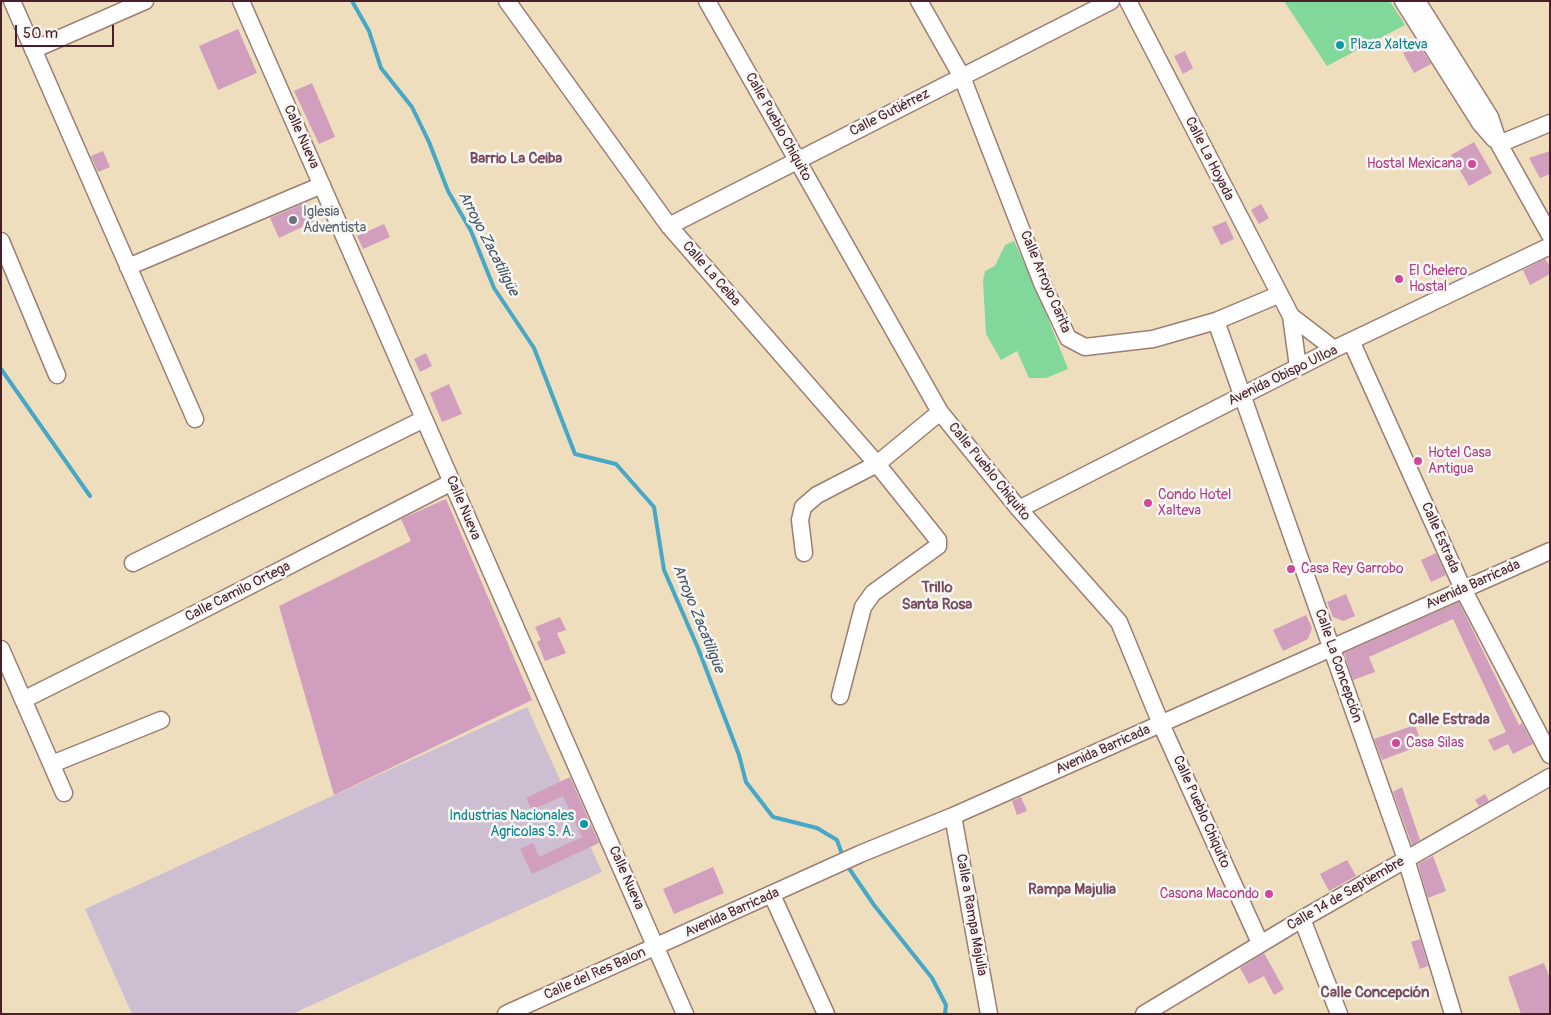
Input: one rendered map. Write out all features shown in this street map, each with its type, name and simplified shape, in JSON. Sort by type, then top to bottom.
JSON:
[{"type":"street","points":[[12,1],[195,419]]},
{"type":"street","points":[[33,50],[144,1]]},
{"type":"street","name":"Calle Nueva","points":[[242,1],[685,1014]]},
{"type":"street","name":"Calle La Ceiba","points":[[507,1],[668,226],[877,464],[934,532],[938,540],[938,546],[873,593],[864,606],[840,696]]},
{"type":"street","name":"Calle Pueblo Chiquito","points":[[707,1],[940,412],[1019,509],[1119,622],[1161,724],[1260,944]]},
{"type":"street","name":"Calle Arroyo Carita","points":[[919,1],[962,77],[1042,283],[1068,338],[1085,347],[1154,339],[1216,321],[1278,295]]},
{"type":"street","name":"Calle Gutiérrez","points":[[668,226],[1111,1]]},
{"type":"street","name":"Calle La Hoyada","points":[[1128,1],[1290,316],[1298,367]]},
{"type":"street","points":[[1403,1],[1424,23]]},
{"type":"street","points":[[1417,1],[1424,23],[1480,124],[1499,144],[1550,235]]},
{"type":"street","points":[[1499,144],[1550,124]]},
{"type":"street","points":[[128,267],[322,185]]},
{"type":"street","points":[[1,241],[57,375]]},
{"type":"street","name":"Avenida Obispo Ulloa","points":[[1019,509],[1298,367],[1352,343],[1550,246]]},
{"type":"street","name":"Calle La Hoyada","points":[[1290,316],[1334,350]]},
{"type":"street","name":"Calle La Concepción","points":[[1216,321],[1406,859],[1453,1014]]},
{"type":"street","name":"Calle Estrada","points":[[1352,343],[1463,589],[1550,755]]},
{"type":"street","points":[[804,554],[800,520],[803,507],[817,495],[877,464],[940,412]]},
{"type":"street","points":[[133,563],[424,420]]},
{"type":"street","name":"Calle Camilo Ortega","points":[[23,700],[194,615],[452,482]]},
{"type":"street","name":"Avenida Barricada","points":[[656,947],[860,854],[954,816],[1550,551]]},
{"type":"street","points":[[1,649],[64,793]]},
{"type":"street","points":[[52,764],[161,720]]},
{"type":"street","name":"Calle 14 de Septiembre","points":[[1144,1014],[1302,918],[1550,777]]},
{"type":"street","name":"Calle a Rampa Majulia","points":[[954,816],[989,1014]]},
{"type":"street","points":[[772,895],[826,1014]]},
{"type":"street","points":[[1302,918],[1339,1014]]},
{"type":"street","name":"Calle del Res Balon","points":[[506,1014],[656,947]]},
{"type":"shaded area","points":[[527,707],[602,872],[292,1014],[132,1014],[85,909]]},
{"type":"green space","name":"Plaza Xalteva","points":[[1284,1],[1390,1],[1405,25],[1327,66]]},
{"type":"green space","points":[[1014,241],[1036,288],[1068,369],[1046,378],[1029,378],[1017,351],[1001,360],[986,334],[983,281],[985,271],[995,266],[1005,245]]},
{"type":"building","points":[[238,29],[257,73],[218,90],[199,46]]},
{"type":"building","points":[[1419,45],[1431,64],[1414,73],[1403,53]]},
{"type":"building","points":[[1185,51],[1193,68],[1183,74],[1174,56]]},
{"type":"building","points":[[312,83],[335,137],[319,144],[294,91]]},
{"type":"building","name":"Hostal Mexicana","points":[[1474,142],[1492,173],[1469,186],[1451,155]]},
{"type":"building","points":[[103,151],[110,167],[98,172],[91,156]]},
{"type":"building","points":[[1550,151],[1550,174],[1540,178],[1529,158]]},
{"type":"building","name":"Iglesia Adventista","points":[[307,202],[315,221],[279,238],[270,218]]},
{"type":"building","points":[[1261,204],[1269,218],[1259,224],[1251,210]]},
{"type":"building","points":[[1226,221],[1234,239],[1221,245],[1212,227]]},
{"type":"building","points":[[384,224],[390,237],[363,249],[357,236]]},
{"type":"building","points":[[1545,259],[1550,266],[1550,274],[1530,285],[1523,270]]},
{"type":"building","points":[[426,353],[432,366],[420,372],[414,359]]},
{"type":"building","points":[[449,384],[462,414],[442,422],[430,393]]},
{"type":"building","points":[[446,499],[532,700],[334,795],[279,606],[411,541],[401,519]]},
{"type":"building","points":[[1436,553],[1446,575],[1431,582],[1421,560]]},
{"type":"building","points":[[1346,594],[1355,616],[1343,621],[1333,617],[1327,602]]},
{"type":"building","points":[[1459,602],[1519,725],[1522,723],[1533,744],[1513,754],[1508,744],[1494,751],[1488,740],[1506,732],[1453,619],[1369,657],[1375,672],[1353,680],[1344,653]]},
{"type":"building","points":[[1306,615],[1312,628],[1308,639],[1283,651],[1273,630]]},
{"type":"building","points":[[560,617],[566,630],[557,633],[566,653],[545,661],[537,642],[541,640],[535,627]]},
{"type":"building","name":"Casa Silas","points":[[1415,725],[1422,745],[1382,760],[1374,739]]},
{"type":"building","name":"Industrias Nacionales Agricolas S. A.","points":[[570,777],[599,843],[532,874],[520,849],[533,843],[539,857],[582,837],[563,796],[532,810],[526,798]]},
{"type":"building","points":[[1402,787],[1420,840],[1412,845],[1393,792]]},
{"type":"building","points":[[1485,794],[1489,801],[1479,806],[1475,800]]},
{"type":"building","points":[[1021,797],[1027,811],[1017,815],[1012,801]]},
{"type":"building","points":[[1433,856],[1446,891],[1428,898],[1418,864]]},
{"type":"building","points":[[1347,860],[1356,876],[1329,891],[1320,874]]},
{"type":"building","points":[[713,867],[724,893],[674,914],[663,889]]},
{"type":"building","points":[[1420,939],[1428,966],[1420,969],[1411,942]]},
{"type":"building","points":[[1264,953],[1284,989],[1274,995],[1264,976],[1249,984],[1240,968]]},
{"type":"building","points":[[1544,963],[1550,978],[1550,1014],[1521,1014],[1508,977]]},
{"type":"waterway","name":"Arroyo Zacatiligüe","points":[[352,1],[369,31],[381,68],[412,107],[429,142],[448,191],[471,231],[494,288],[534,348],[575,454],[616,464],[654,507],[664,570],[698,648],[739,755],[746,782],[773,817],[817,828],[837,840],[843,857]]},
{"type":"waterway","points":[[1,369],[90,496]]},
{"type":"waterway","name":"Arroyo Zacatiligüe","points":[[846,864],[874,905],[932,978],[946,1005],[945,1014]]},
{"type":"place","name":"Plaza Xalteva","points":[[1340,45]]},
{"type":"place","name":"Hostal Mexicana","points":[[1472,164]]},
{"type":"place","name":"Iglesia Adventista","points":[[293,220]]},
{"type":"place","name":"El Chelero Hostal","points":[[1399,279]]},
{"type":"place","name":"Hotel Casa Antigua","points":[[1418,461]]},
{"type":"place","name":"Condo Hotel Xalteva","points":[[1148,503]]},
{"type":"place","name":"Casa Rey Garrobo","points":[[1291,569]]},
{"type":"place","name":"Casa Silas","points":[[1396,743]]},
{"type":"place","name":"Industrias Nacionales Agricolas S. A.","points":[[584,824]]},
{"type":"place","name":"Casona Macondo","points":[[1269,894]]},
{"type":"district","name":"Barrio La Ceiba","points":[[516,159]]},
{"type":"district","name":"Trillo Santa Rosa","points":[[937,596]]},
{"type":"district","name":"Calle Estrada","points":[[1449,720]]},
{"type":"district","name":"Rampa Majulia","points":[[1072,890]]},
{"type":"district","name":"Calle Concepción","points":[[1375,993]]}]
